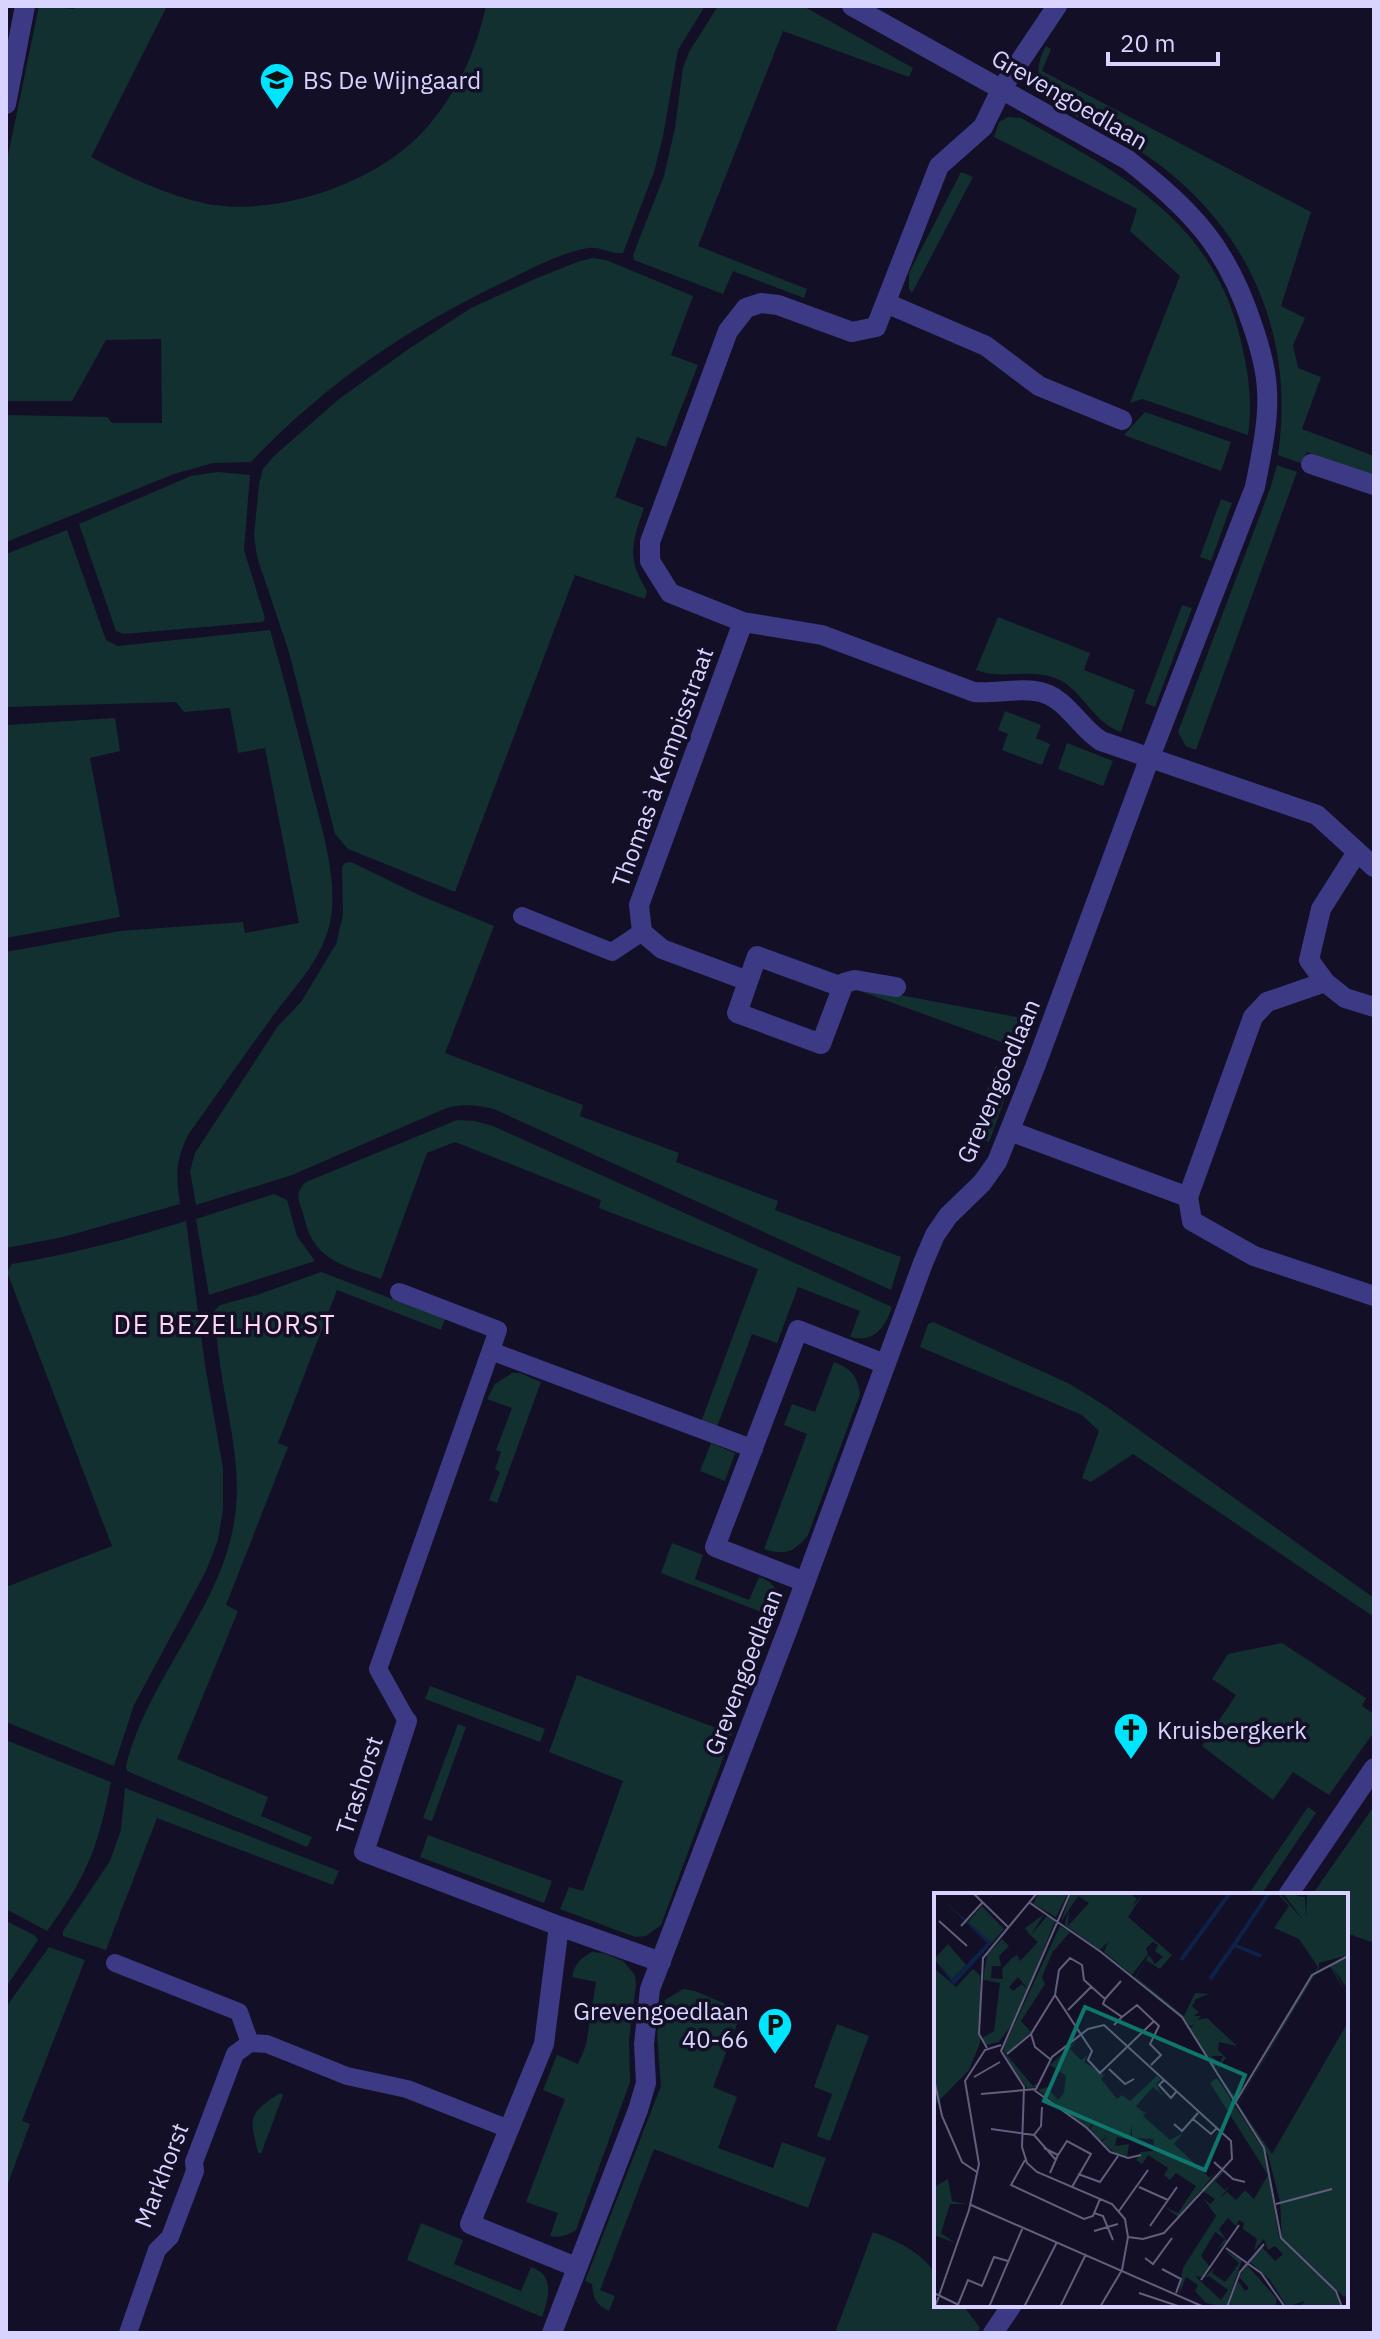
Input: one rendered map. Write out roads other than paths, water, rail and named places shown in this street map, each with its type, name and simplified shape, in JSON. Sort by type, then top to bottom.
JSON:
[{"type":"street","points":[[6,104],[25,6]]},
{"type":"street","name":"Grevengoedlaan","points":[[552,2333],[646,2083],[645,2013],[650,1989],[885,1364],[935,1235],[997,1162],[1255,487],[1267,390],[1258,340],[1241,290],[1224,257],[1169,192],[1128,160],[852,6]]},
{"type":"street","points":[[1057,6],[1002,88],[983,127],[939,166],[876,327],[852,332],[778,305],[761,303],[746,308],[728,331],[650,542],[650,561],[670,593],[743,622],[822,635],[974,692],[1041,691],[1062,703],[1088,732],[1101,741],[1317,815],[1374,867]]},
{"type":"street","points":[[886,303],[986,346],[1039,386],[1122,420]]},
{"type":"street","points":[[1311,464],[1374,485]]},
{"type":"street","name":"Thomas à Kempisstraat","points":[[642,932],[639,905],[743,622]]},
{"type":"street","points":[[1357,852],[1321,909],[1309,960],[1325,982],[1345,998],[1374,1007]]},
{"type":"street","points":[[642,932],[662,949],[748,981]]},
{"type":"street","points":[[842,987],[757,956],[737,1013],[821,1044],[844,983],[855,980],[896,987]]},
{"type":"street","points":[[1325,982],[1267,1002],[1253,1017],[1188,1197],[1192,1221],[1254,1256],[1374,1296]]},
{"type":"street","points":[[1010,1131],[1188,1197]]},
{"type":"street","points":[[805,1582],[715,1547],[798,1330],[885,1364]]},
{"type":"street","name":"Trashorst","points":[[407,1721],[364,1852],[661,1962]]},
{"type":"street","points":[[1289,1893],[1374,1768]]},
{"type":"street","points":[[559,1926],[544,2044],[470,2224],[576,2267]]},
{"type":"street","points":[[993,2333],[1011,2307]]},
{"type":"lane","points":[[522,916],[612,952],[642,932]]},
{"type":"lane","points":[[399,1292],[498,1330],[491,1351],[754,1449]]},
{"type":"lane","name":"Trashorst","points":[[407,1721],[378,1669],[491,1351]]},
{"type":"lane","points":[[115,1963],[239,2012],[250,2043],[267,2044],[347,2076],[407,2089],[509,2129]]},
{"type":"lane","name":"Markhorst","points":[[128,2333],[157,2250],[170,2237],[195,2171],[194,2162],[235,2054],[250,2043]]},
{"type":"place","name":"BS De Wijngaard","points":[[277,111]]},
{"type":"place","name":"Kruisbergkerk","points":[[1131,1761]]},
{"type":"place","name":"Grevengoedlaan 40-66","points":[[775,2056]]},
{"type":"district","name":"DE BEZELHORST","points":[[225,1324]]}]
